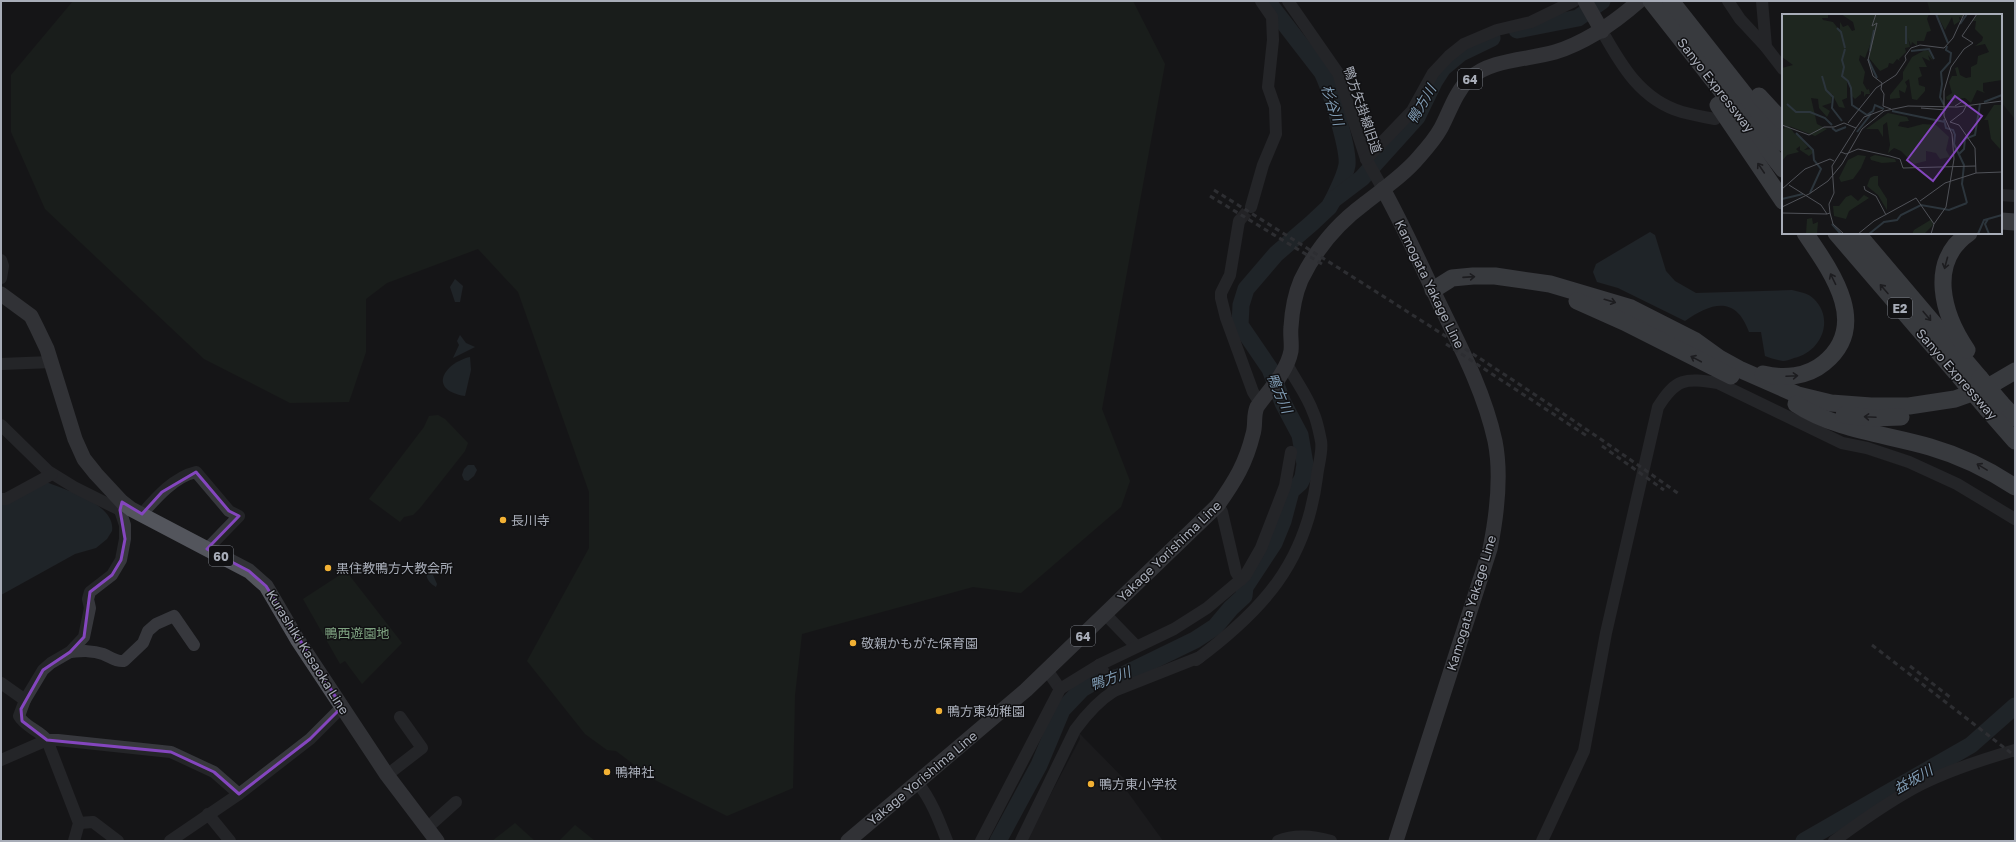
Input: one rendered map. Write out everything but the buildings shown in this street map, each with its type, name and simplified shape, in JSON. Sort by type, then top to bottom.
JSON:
[{"type":"highway","name":"Sanyo Expressway","points":[[1651,1],[1688,51],[1782,167]]},
{"type":"highway","name":"Sanyo Expressway","points":[[1676,3],[1782,142]]},
{"type":"highway","points":[[1676,3],[1782,121]]},
{"type":"highway","points":[[1688,51],[1710,92],[1782,200]]},
{"type":"highway","points":[[2002,209],[2015,211]]},
{"type":"highway","points":[[2002,221],[2015,222]]},
{"type":"highway","points":[[1740,369],[1774,376],[1797,376],[1818,368],[1835,354],[1843,339],[1847,322],[1843,301],[1833,278],[1806,234]]},
{"type":"highway","name":"Sanyo Expressway","points":[[1837,234],[1976,378]]},
{"type":"highway","name":"Sanyo Expressway","points":[[1858,234],[1976,378],[2015,441]]},
{"type":"highway","points":[[1967,234],[1961,238],[1948,256],[1943,277],[1944,299],[1951,322],[1960,339],[1976,378],[1994,406]]},
{"type":"highway","points":[[1433,290],[1452,278],[1473,276],[1495,276],[1550,284],[1631,308],[1694,340],[1719,358],[1740,369],[1798,395],[1831,403],[1871,406],[1909,406],[1955,399],[1986,388],[2015,371]]},
{"type":"highway","points":[[1433,290],[1494,286],[1521,288],[1572,298],[1624,322],[1762,392],[1828,413],[1872,418],[1912,416],[1959,408],[1991,398],[2015,383]]},
{"type":"highway","points":[[1796,404],[1809,413],[1846,427],[1930,447],[1973,462],[2015,487]]},
{"type":"highway","name":"Sanyo Expressway","points":[[1994,406],[2015,418]]},
{"type":"main road","points":[[1585,1],[1599,26]]},
{"type":"main road","name":"Yakage Yorishima Line","points":[[848,841],[1026,690],[1218,505],[1235,482],[1247,457],[1254,431],[1254,414],[1286,366],[1291,350],[1291,327],[1294,305],[1301,281],[1321,245],[1333,231],[1363,204],[1381,185],[1418,159],[1433,141],[1458,93],[1470,78],[1486,68],[1556,52],[1580,42],[1599,26],[1639,1]]},
{"type":"main road","name":"Kamogata Yakage Line","points":[[1381,185],[1473,373],[1486,406],[1495,442],[1498,475],[1495,522],[1490,549],[1396,841]]},
{"type":"main road","name":"Kurashiki Kasaoka Line","points":[[1,294],[31,316],[52,362],[76,439],[84,459],[121,506],[142,514],[249,571],[266,586],[297,639],[387,775],[437,841]]},
{"type":"street","points":[[1251,207],[1255,200],[1263,165],[1276,134],[1275,107],[1268,87],[1272,40],[1272,17],[1261,1]]},
{"type":"street","name":"鴨方矢掛線旧道","points":[[1288,1],[1338,73],[1367,161],[1381,185]]},
{"type":"street","points":[[1367,161],[1412,111],[1433,73],[1448,56],[1464,44],[1498,30],[1531,22],[1574,1]]},
{"type":"street","points":[[1728,1],[1740,19],[1782,68]]},
{"type":"street","points":[[1762,1],[1766,48]]},
{"type":"street","points":[[1599,26],[1631,78],[1657,102],[1683,112],[1715,119]]},
{"type":"street","points":[[2002,195],[2015,196]]},
{"type":"street","points":[[1239,221],[1230,275],[1221,292],[1221,298],[1226,318],[1253,392],[1263,399]]},
{"type":"street","points":[[1,260],[3,266],[1,278]]},
{"type":"street","points":[[1,364],[52,362]]},
{"type":"street","points":[[1021,841],[1075,730],[1090,711],[1113,688],[1200,657],[1196,660],[1225,639],[1260,605],[1277,584],[1306,531],[1316,490],[1322,443],[1313,411],[1286,366]]},
{"type":"street","points":[[1542,841],[1584,751],[1606,633],[1658,407],[1677,383],[1695,379],[1718,383],[1842,443],[1867,448],[1909,462],[1957,484],[2015,519]]},
{"type":"street","points":[[1,425],[52,474],[121,506],[125,525],[124,555],[112,575],[90,592],[87,627],[84,637],[70,652],[43,670],[25,700],[19,716],[22,721],[41,733],[47,740],[79,823],[74,841]]},
{"type":"street","points":[[981,841],[1060,689],[1136,646],[1174,629],[1199,614],[1241,580],[1261,548],[1272,522],[1285,486],[1291,452]]},
{"type":"street","points":[[142,514],[162,492],[190,474],[196,472],[230,511],[239,516],[207,549]]},
{"type":"street","points":[[1,499],[6,499],[52,474]]},
{"type":"street","points":[[1218,505],[1222,512],[1236,572],[1241,580]]},
{"type":"street","points":[[1105,614],[1136,646]]},
{"type":"street","points":[[70,652],[87,650],[103,654],[119,662],[124,661],[143,643],[148,631],[156,624],[174,616],[194,645]]},
{"type":"street","points":[[1099,666],[1113,688]]},
{"type":"street","points":[[1047,670],[1060,689]]},
{"type":"street","points":[[1,683],[25,700]]},
{"type":"street","points":[[170,841],[239,794],[310,739],[342,707]]},
{"type":"street","points":[[387,775],[422,748],[400,717]]},
{"type":"street","points":[[1,760],[47,740],[71,741],[171,752],[214,772],[239,794]]},
{"type":"street","points":[[1834,841],[1922,784],[1984,759],[2015,750]]},
{"type":"street","points":[[917,782],[934,811],[947,841]]},
{"type":"street","points":[[427,828],[456,802]]},
{"type":"street","points":[[208,814],[230,841]]},
{"type":"street","points":[[79,823],[93,822],[118,841]]},
{"type":"street","points":[[1278,841],[1287,838],[1313,837],[1331,841]]},
{"type":"highlighted area","points":[[196,472],[229,511],[239,516],[207,549],[249,571],[266,586],[342,707],[310,739],[239,794],[214,772],[171,752],[47,740],[22,721],[21,709],[43,670],[70,652],[84,637],[90,592],[112,575],[121,560],[125,539],[120,510],[122,502],[142,514],[162,492]]},
{"type":"shaded area","points":[[1650,232],[1655,235],[1666,271],[1675,281],[1696,293],[1792,290],[1809,295],[1820,307],[1824,316],[1822,334],[1818,342],[1803,355],[1781,361],[1765,356],[1761,332],[1749,332],[1744,320],[1737,312],[1730,308],[1722,306],[1714,307],[1705,310],[1685,321],[1618,288],[1597,282],[1593,272],[1596,264]]},
{"type":"shaded area","points":[[455,279],[463,286],[460,302],[455,302],[450,287]]},
{"type":"shaded area","points":[[460,335],[466,343],[475,347],[453,358],[459,345],[457,341]]},
{"type":"shaded area","points":[[470,357],[471,370],[465,396],[453,393],[446,388],[443,383],[444,376],[447,370],[453,365]]},
{"type":"shaded area","points":[[468,465],[474,465],[477,470],[474,476],[468,481],[464,480],[462,475],[464,469]]},
{"type":"shaded area","points":[[46,482],[88,499],[98,506],[106,513],[111,521],[112,531],[107,539],[96,548],[75,554],[1,595],[1,505]]},
{"type":"shaded area","points":[[431,564],[435,564],[436,567],[433,575],[437,584],[436,587],[430,582],[426,574]]},
{"type":"shaded area","name":"鴨方東小学校","points":[[1079,733],[1127,782],[1124,787],[1163,841],[1026,841],[1080,739]]},
{"type":"green space","points":[[73,1],[1133,1],[1165,64],[1102,409],[1130,481],[1121,507],[1021,593],[973,587],[802,634],[795,695],[793,788],[727,816],[653,779],[616,751],[607,750],[585,734],[527,661],[589,548],[589,492],[518,292],[478,249],[387,283],[366,299],[366,352],[349,402],[290,403],[204,359],[45,209],[11,132],[11,75]]},
{"type":"green space","points":[[1927,1],[2015,1],[2015,119],[2002,103],[2002,14],[1931,14]]},
{"type":"green space","points":[[438,415],[445,419],[468,443],[465,451],[420,508],[413,515],[404,517],[400,522],[369,499],[424,427],[429,416]]},
{"type":"green space","name":"鴨西遊園地","points":[[346,571],[402,643],[362,684],[345,661],[340,664],[303,599]]},
{"type":"green space","points":[[515,823],[535,841],[492,841]]},
{"type":"green space","points":[[575,825],[595,841],[559,841]]},
{"type":"waterway","name":"杉谷川","points":[[1267,1],[1322,72],[1334,104],[1345,146],[1347,165],[1333,200]]},
{"type":"waterway","name":"鴨方川","points":[[1517,30],[1578,18],[1602,1]]},
{"type":"waterway","name":"鴨方川","points":[[998,841],[1039,765],[1062,710],[1082,689],[1094,682],[1119,677],[1195,640],[1215,627],[1231,608],[1244,596],[1245,587],[1274,543],[1283,521],[1291,491],[1300,483],[1303,477],[1305,464],[1300,435],[1283,403],[1270,369],[1240,325],[1241,305],[1246,289],[1276,254],[1329,207],[1333,200],[1362,178],[1417,117],[1434,82],[1443,68],[1461,53],[1492,38]]},
{"type":"waterway","name":"益坂川","points":[[1804,841],[1971,745],[2015,706]]},
{"type":"tunnel","points":[[1239,221],[1251,207]]},
{"type":"railway","points":[[1214,190],[1507,376],[1679,494]]},
{"type":"railway","points":[[1210,196],[1322,264]]},
{"type":"railway","points":[[1446,344],[1587,436]]},
{"type":"railway","points":[[1602,446],[1664,490]]},
{"type":"railway","points":[[1872,645],[2015,756]]},
{"type":"railway","points":[[1910,666],[1951,698]]},
{"type":"place","name":"長川寺","points":[[503,520]]},
{"type":"place","name":"黒住教鴨方大教会所","points":[[328,568]]},
{"type":"place","name":"敬親かもがた保育園","points":[[853,643]]},
{"type":"place","name":"鴨方東幼稚園","points":[[939,711]]},
{"type":"place","name":"鴨神社","points":[[607,772]]},
{"type":"place","name":"鴨方東小学校","points":[[1091,784]]}]
